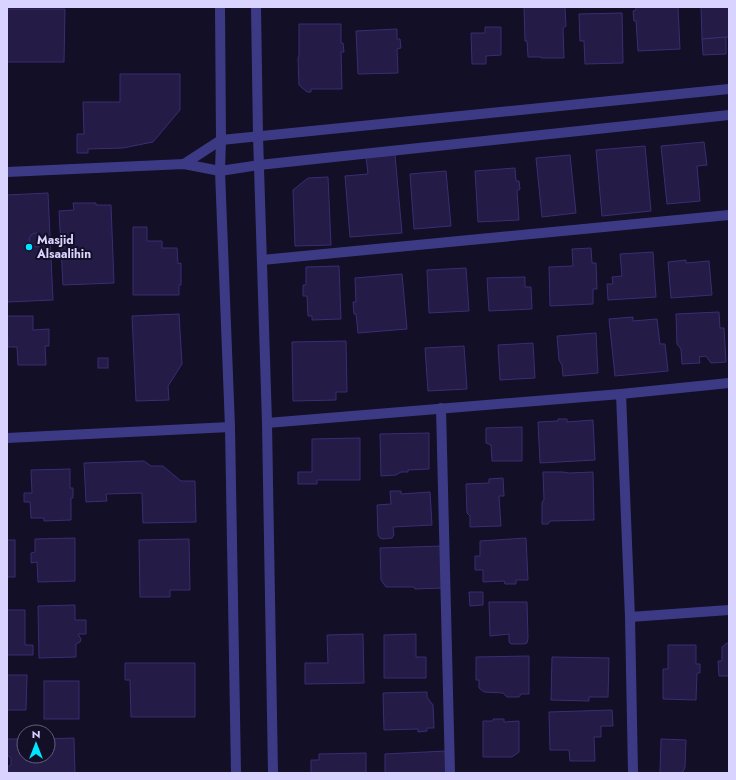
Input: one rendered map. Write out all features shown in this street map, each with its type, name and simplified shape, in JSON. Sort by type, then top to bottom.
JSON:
[{"type":"street","points":[[220,7],[220,172],[230,428],[236,773]]},
{"type":"street","points":[[256,7],[258,136],[267,423],[273,773]]},
{"type":"street","points":[[184,164],[221,140],[729,89]]},
{"type":"street","points":[[7,172],[184,164],[220,172],[259,165],[729,115]]},
{"type":"street","points":[[262,260],[729,215]]},
{"type":"street","points":[[267,423],[621,394],[729,383]]},
{"type":"street","points":[[621,394],[630,617],[633,773]]},
{"type":"street","points":[[441,408],[450,773]]},
{"type":"street","points":[[7,438],[230,428]]},
{"type":"street","points":[[630,617],[729,610]]},
{"type":"building","points":[[524,7],[565,7],[566,26],[563,28],[564,58],[528,57],[527,41],[525,41]]},
{"type":"building","points":[[636,7],[678,7],[680,49],[638,51],[636,21],[634,21],[633,11],[636,10]]},
{"type":"building","points":[[701,7],[729,7],[729,37],[702,39]]},
{"type":"building","points":[[7,9],[65,9],[64,62],[7,62]]},
{"type":"building","points":[[622,13],[623,63],[585,64],[584,41],[580,41],[579,14]]},
{"type":"building","points":[[299,24],[341,24],[341,43],[343,43],[344,52],[341,52],[342,89],[311,89],[311,92],[307,92],[299,85]]},
{"type":"building","points":[[485,27],[501,27],[501,55],[486,56],[486,64],[472,64],[471,33],[485,33]]},
{"type":"building","points":[[397,29],[397,39],[400,39],[401,48],[397,49],[398,73],[358,74],[356,31]]},
{"type":"building","points":[[726,37],[726,54],[703,55],[702,39]]},
{"type":"building","points":[[120,74],[180,74],[180,110],[153,142],[123,148],[88,149],[88,153],[77,153],[77,134],[84,134],[83,102],[120,102]]},
{"type":"building","points":[[704,142],[707,165],[697,166],[700,201],[667,204],[661,146]]},
{"type":"building","points":[[645,146],[651,211],[602,216],[596,150]]},
{"type":"building","points":[[395,155],[402,233],[350,237],[345,176],[368,174],[366,157]]},
{"type":"building","points":[[570,155],[576,213],[542,217],[536,158]]},
{"type":"building","points":[[515,168],[516,181],[519,181],[520,189],[517,191],[519,220],[478,222],[475,171]]},
{"type":"building","points":[[446,171],[451,226],[414,229],[410,174]]},
{"type":"building","points":[[328,177],[331,245],[295,246],[293,190],[308,178]]},
{"type":"building","name":"Masjid Alsaalihin","points":[[48,193],[53,300],[7,302],[7,195]]},
{"type":"building","points":[[73,203],[96,203],[96,205],[111,205],[114,283],[63,285],[59,211],[74,210]]},
{"type":"building","points":[[133,227],[147,227],[147,241],[162,241],[162,248],[177,248],[178,264],[181,263],[181,285],[179,285],[179,295],[133,295]]},
{"type":"building","points":[[33,233],[39,233],[43,237],[43,243],[39,247],[33,247],[29,243],[29,237]]},
{"type":"building","points":[[591,248],[592,263],[596,263],[597,289],[593,289],[593,304],[550,306],[549,267],[573,266],[572,249]]},
{"type":"building","points":[[653,252],[656,297],[608,300],[607,284],[613,284],[612,277],[622,276],[620,254]]},
{"type":"building","points":[[686,260],[686,263],[709,261],[712,295],[671,298],[668,262]]},
{"type":"building","points":[[339,266],[341,319],[312,320],[312,316],[308,316],[307,296],[303,296],[303,285],[306,285],[306,267]]},
{"type":"building","points":[[466,268],[469,311],[429,313],[427,270]]},
{"type":"building","points":[[402,274],[407,329],[358,333],[353,302],[356,302],[355,278]]},
{"type":"building","points":[[525,277],[525,287],[531,287],[532,309],[489,311],[487,278]]},
{"type":"building","points":[[719,312],[720,328],[724,328],[726,362],[711,363],[706,356],[699,357],[700,363],[682,364],[681,349],[677,344],[676,314]]},
{"type":"building","points":[[179,314],[182,364],[168,386],[169,400],[136,401],[132,316]]},
{"type":"building","points":[[7,316],[33,316],[33,330],[49,329],[49,346],[45,346],[46,365],[18,365],[17,347],[8,347]]},
{"type":"building","points":[[633,317],[633,321],[657,319],[660,344],[665,344],[668,371],[615,376],[609,319]]},
{"type":"building","points":[[596,333],[598,373],[563,376],[562,365],[559,360],[557,336]]},
{"type":"building","points":[[346,341],[347,392],[336,392],[336,400],[293,401],[292,342]]},
{"type":"building","points":[[533,343],[535,378],[500,380],[498,345]]},
{"type":"building","points":[[464,346],[467,389],[428,391],[425,348]]},
{"type":"building","points":[[98,358],[108,358],[108,368],[98,368]]},
{"type":"building","points":[[558,419],[567,419],[567,422],[593,420],[595,460],[540,463],[538,422],[558,421]]},
{"type":"building","points":[[522,427],[522,461],[492,461],[491,445],[486,443],[486,428]]},
{"type":"building","points":[[429,433],[429,469],[408,470],[408,472],[401,472],[396,475],[381,476],[380,434]]},
{"type":"building","points":[[360,438],[360,480],[317,480],[317,484],[298,484],[298,472],[312,472],[312,439]]},
{"type":"building","points":[[144,461],[151,466],[163,466],[181,481],[195,481],[196,522],[143,523],[142,493],[106,494],[107,501],[86,502],[84,463]]},
{"type":"building","points":[[70,469],[70,488],[73,488],[73,498],[71,498],[71,520],[44,521],[44,518],[31,518],[30,502],[24,502],[24,493],[32,493],[31,470]]},
{"type":"building","points":[[543,472],[593,472],[594,520],[550,521],[548,524],[542,524],[542,502],[544,500]]},
{"type":"building","points":[[503,478],[504,496],[499,496],[501,526],[470,527],[470,516],[467,513],[466,484],[489,483],[489,479]]},
{"type":"building","points":[[390,491],[401,491],[401,494],[430,492],[432,525],[393,527],[394,535],[392,538],[380,538],[378,535],[377,505],[391,504]]},
{"type":"building","points":[[75,538],[75,581],[38,582],[37,562],[31,563],[31,553],[35,552],[35,539]]},
{"type":"building","points":[[526,538],[528,580],[516,580],[516,584],[505,584],[504,581],[483,582],[483,570],[475,570],[475,556],[480,556],[480,541]]},
{"type":"building","points":[[189,539],[190,590],[170,590],[170,597],[140,597],[139,540]]},
{"type":"building","points":[[7,540],[15,540],[15,577],[7,577]]},
{"type":"building","points":[[442,546],[443,588],[415,589],[414,587],[386,587],[381,580],[380,548]]},
{"type":"building","points":[[469,592],[483,592],[483,605],[470,606]]},
{"type":"building","points":[[489,602],[527,602],[527,643],[511,644],[509,642],[509,634],[490,636]]},
{"type":"building","points":[[75,605],[75,620],[86,620],[86,634],[78,634],[81,639],[80,642],[76,644],[76,657],[39,658],[38,606]]},
{"type":"building","points":[[7,610],[25,610],[25,645],[33,645],[33,655],[7,655]]},
{"type":"building","points":[[363,634],[364,683],[305,684],[305,663],[328,663],[327,635]]},
{"type":"building","points":[[416,634],[416,657],[426,657],[426,678],[384,678],[384,635]]},
{"type":"building","points":[[729,643],[729,676],[719,676],[718,661],[722,661],[722,647]]},
{"type":"building","points":[[668,645],[696,645],[696,664],[700,664],[700,673],[697,673],[696,700],[663,699],[663,669],[668,669]]},
{"type":"building","points":[[529,656],[529,694],[521,694],[519,697],[507,697],[503,693],[484,692],[479,688],[479,680],[476,680],[476,657]]},
{"type":"building","points":[[552,657],[609,658],[608,697],[589,697],[589,701],[551,700]]},
{"type":"building","points":[[125,663],[195,663],[195,717],[131,717],[130,680],[125,680]]},
{"type":"building","points":[[7,675],[27,675],[26,710],[7,710]]},
{"type":"building","points":[[44,681],[79,681],[79,719],[44,719]]},
{"type":"building","points":[[427,692],[427,697],[433,705],[434,728],[427,728],[427,731],[418,732],[418,729],[384,730],[383,693]]},
{"type":"building","points":[[612,710],[613,726],[601,726],[601,737],[594,737],[595,761],[570,761],[569,750],[550,750],[549,712]]},
{"type":"building","points":[[493,719],[504,719],[504,722],[519,721],[519,752],[512,757],[483,757],[483,721],[493,721]]},
{"type":"building","points":[[74,738],[75,773],[7,773],[7,767],[11,765],[11,758],[7,755],[8,739],[16,739],[16,764],[56,764],[56,739]]},
{"type":"building","points":[[661,739],[686,740],[685,768],[682,773],[660,773]]},
{"type":"building","points":[[446,751],[446,773],[385,773],[385,754]]},
{"type":"building","points":[[366,753],[366,773],[311,773],[311,760],[319,760],[319,754]]},
{"type":"place","name":"Masjid Alsaalihin","points":[[29,247]]}]
